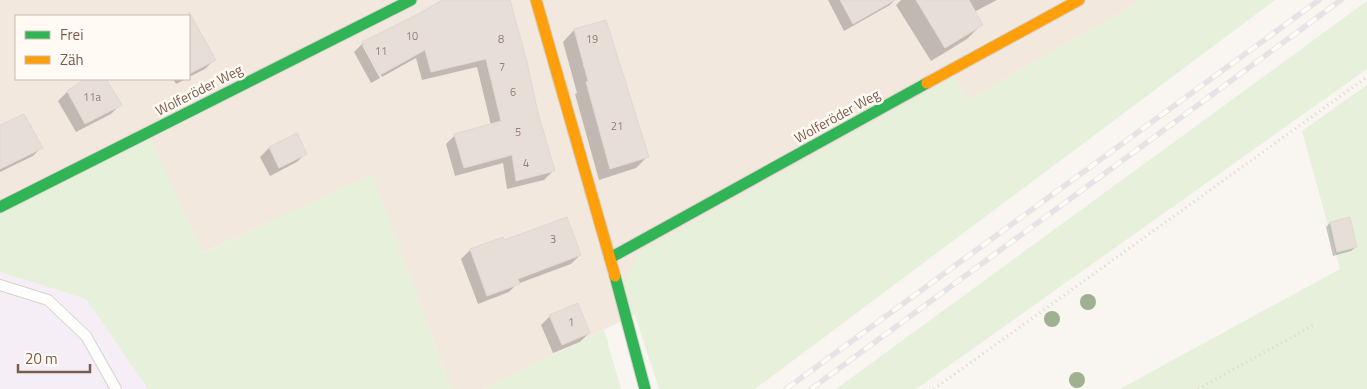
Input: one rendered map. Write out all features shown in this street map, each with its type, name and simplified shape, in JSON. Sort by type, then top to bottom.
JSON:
[{"type":"street","name":"Wolferöder Weg","points":[[0,207],[411,0]]},
{"type":"street","points":[[536,0],[610,258],[645,389]]},
{"type":"street","name":"Wolferöder Weg","points":[[610,258],[1079,0]]},
{"type":"lane","points":[[0,285],[48,300],[86,336],[116,389]]},
{"type":"path","points":[[934,389],[1367,77]]},
{"type":"path","points":[[1198,389],[1314,325]]},
{"type":"shaded area","points":[[0,0],[1142,0],[968,100],[954,77],[632,316],[483,389],[452,389],[372,175],[202,253],[0,204]]},
{"type":"shaded area","points":[[0,272],[86,299],[148,389],[0,389]]},
{"type":"green space","points":[[1142,0],[1275,0],[755,389],[659,389],[624,282],[639,253],[954,77],[968,100]]},
{"type":"green space","points":[[1367,1],[1367,69],[916,389],[836,389]]},
{"type":"green space","points":[[1367,85],[1367,389],[1120,389],[1340,269],[1302,131]]},
{"type":"green space","points":[[146,128],[203,253],[372,174],[452,389],[148,389],[86,299],[0,272],[0,204]]},
{"type":"green space","points":[[604,330],[621,389],[483,389]]},
{"type":"building","points":[[442,0],[510,0],[527,62],[538,113],[555,171],[516,181],[512,155],[464,168],[454,134],[501,121],[486,59],[431,72],[425,50],[380,75],[362,42]]},
{"type":"building","points":[[840,0],[895,0],[853,24]]},
{"type":"building","points":[[916,0],[969,0],[983,25],[945,48]]},
{"type":"building","points":[[189,12],[216,60],[190,73],[190,15]]},
{"type":"building","points":[[606,20],[649,157],[610,169],[586,82],[588,81],[574,29]]},
{"type":"building","points":[[84,80],[107,80],[122,105],[85,124],[67,91]]},
{"type":"building","points":[[24,114],[43,148],[0,169],[0,125]]},
{"type":"building","points":[[297,133],[307,154],[279,168],[269,147]]},
{"type":"building","points":[[567,217],[581,255],[518,279],[520,284],[487,296],[470,249],[503,237],[504,240]]},
{"type":"building","points":[[1350,217],[1357,247],[1337,252],[1330,222]]},
{"type":"building","points":[[578,303],[590,333],[562,345],[549,315]]},
{"type":"railway","points":[[786,389],[1319,0]]},
{"type":"railway","points":[[811,389],[1341,0]]},
{"type":"traffic: fast","points":[[0,207],[411,0]]},
{"type":"traffic: fast","points":[[610,258],[927,83]]},
{"type":"traffic: fast","points":[[615,276],[645,389]]},
{"type":"traffic: slow","points":[[536,0],[615,276]]},
{"type":"traffic: slow","points":[[927,83],[1079,0]]}]
